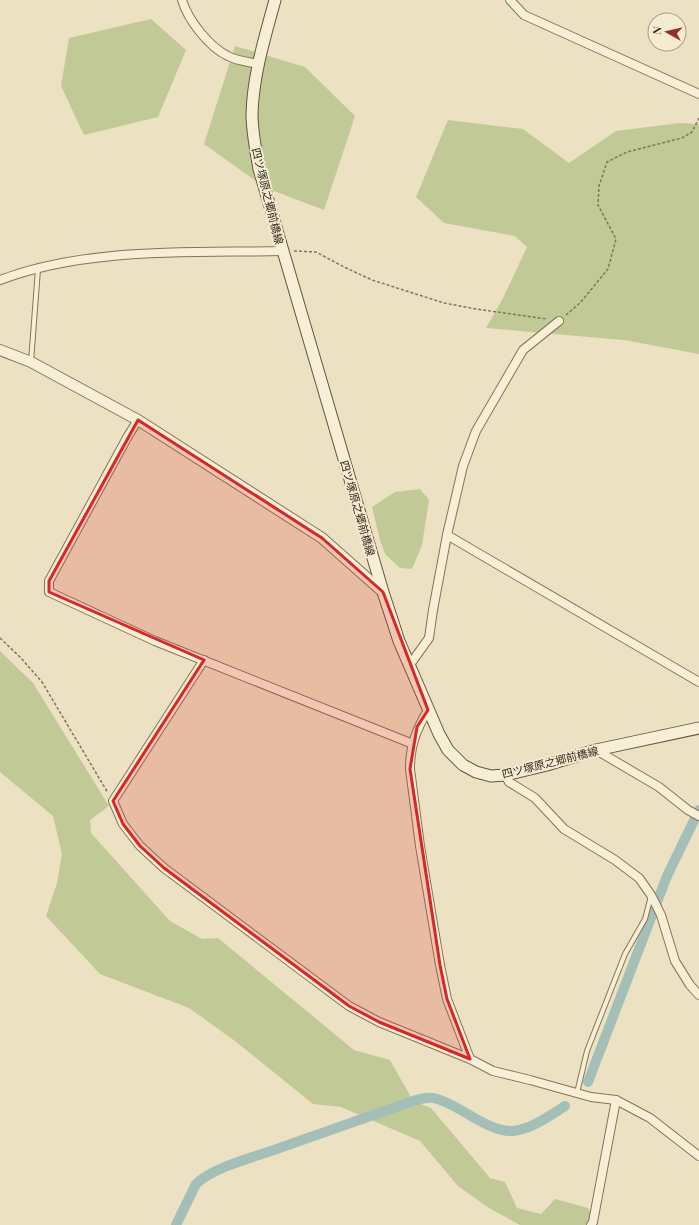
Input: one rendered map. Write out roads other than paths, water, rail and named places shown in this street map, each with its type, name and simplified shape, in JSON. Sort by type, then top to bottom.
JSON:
[{"type":"main road","name":"四ツ塚原之郷前橋線","points":[[275,0],[258,64],[252,115],[259,169],[383,592],[409,666],[428,710],[448,750],[464,765],[476,772],[491,776],[505,775],[547,765],[596,750],[699,728]]},
{"type":"street","points":[[182,0],[195,26],[210,44],[229,57],[258,64]]},
{"type":"street","points":[[510,0],[524,15],[699,94]]},
{"type":"street","points":[[0,280],[38,268],[79,259],[139,254],[282,251]]},
{"type":"street","points":[[409,666],[429,638],[447,535],[463,466],[476,431],[523,350],[559,321]]},
{"type":"street","points":[[0,350],[31,362],[138,420],[322,538],[383,592]]},
{"type":"street","points":[[138,420],[49,581],[49,592],[155,641],[413,744]]},
{"type":"street","points":[[447,535],[699,682]]},
{"type":"street","points":[[204,660],[113,801],[123,824],[140,846],[164,868],[349,1006],[379,1022],[470,1059],[493,1071],[590,1097],[616,1100],[650,1118],[699,1156]]},
{"type":"street","points":[[428,710],[417,727],[410,758],[410,769],[420,846],[447,999],[470,1059]]},
{"type":"street","points":[[596,750],[659,787],[688,810],[699,816]]},
{"type":"street","points":[[505,775],[510,782],[535,798],[564,830],[615,860],[639,878],[652,895],[661,915],[675,961],[690,985],[699,995]]},
{"type":"street","points":[[592,1225],[616,1100]]},
{"type":"lane","points":[[31,362],[38,268]]},
{"type":"lane","points":[[577,1093],[587,1051],[625,954],[645,919],[652,895]]},
{"type":"waterway","points":[[588,1082],[667,876],[699,810]]},
{"type":"waterway","points":[[176,1225],[196,1184],[211,1174],[242,1161],[413,1101],[425,1098],[434,1098],[446,1102],[494,1128],[513,1131],[534,1125],[565,1106]]}]
